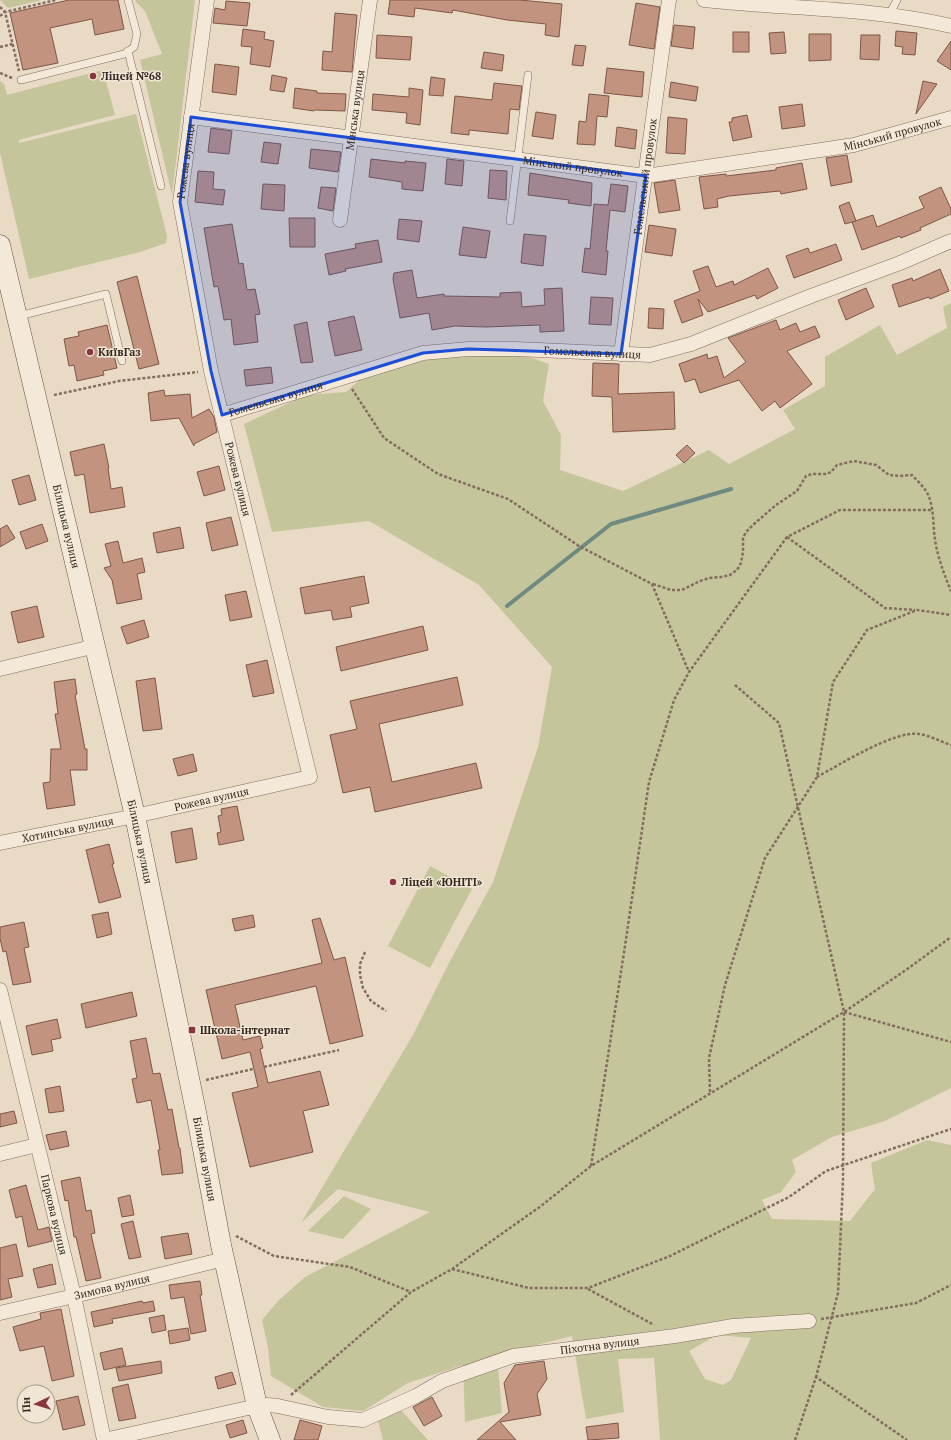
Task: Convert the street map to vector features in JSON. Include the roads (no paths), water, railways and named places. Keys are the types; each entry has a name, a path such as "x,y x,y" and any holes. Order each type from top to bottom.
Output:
{"main road":[{"name":"Білицька вулиця","path":"0,245 6,296 17,317 135,816 196,1112 224,1258 257,1406 270,1440"}],"street":[{"name":"Рожева вулиця","path":"135,816 310,777 211,371 180,202 207,0"},
{"name":"Мінська вулиця","path":"340,220 370,0"},
{"name":"Гомельський провулок","path":"621,354 646,176 668,0"},
{"path":"704,0 748,5 807,7 890,15 951,26"},
{"name":"Мінський провулок","path":"191,117 646,176 854,145 951,118"},
{"name":"Гомельська вулиця","path":"222,415 423,353 468,349 569,351 650,355 690,344 811,296 900,264 951,241"},
{"path":"0,669 96,646"},
{"name":"Хотинська вулиця","path":"0,843 135,816"},
{"name":"Паркова вулиця","path":"0,990 74,1296 104,1440"},
{"path":"0,1154 37,1145"},
{"name":"Зимова вулиця","path":"0,1313 224,1258"},
{"name":"Піхотна вулиця","path":"104,1440 257,1406 278,1406 328,1417 363,1420 416,1396 442,1381 513,1356 674,1336 733,1326 809,1321"}],"lane":[{"path":"21,80 124,54 134,47 137,34 128,0"},
{"path":"890,15 897,0"},
{"path":"128,51 161,186"},
{"path":"510,221 528,75"},
{"path":"17,317 106,294 122,361"}],"waterway":[{"path":"507,606 611,524 731,489"}],"place":[{"name":"Ліцей №68","path":"93,76"},
{"name":"КиївГаз","path":"90,352"},
{"name":"Ліцей «ЮНІТІ»","path":"393,882"},
{"name":"Школа-інтернат","path":"192,1030"}]}
